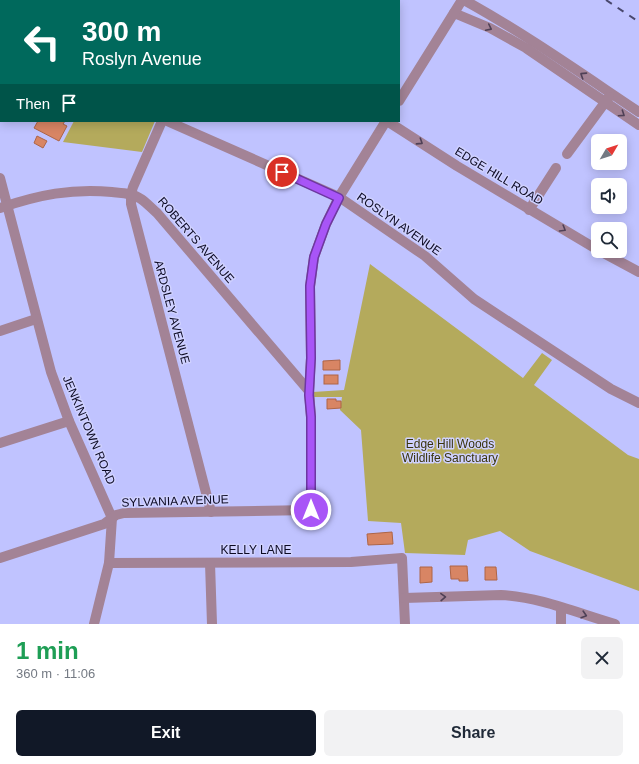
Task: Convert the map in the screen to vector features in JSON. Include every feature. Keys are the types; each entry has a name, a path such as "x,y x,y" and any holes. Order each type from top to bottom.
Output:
{"street":[{"path":"400,99 463,0 490,14 524,36 608,98 639,125"},
{"path":"454,13 490,28 608,98 639,112"},
{"path":"524,36 537,56"},
{"path":"568,154 608,98"},
{"name":"ARDSLEY AVENUE","path":"162,122 133,187 131,204 210,512"},
{"name":"ROSLYN AVENUE","path":"170,122 339,198 425,256 474,299 611,389 639,403"},
{"path":"309,391 311,358 310,286 314,257 326,224 339,198 386,122"},
{"name":"EDGE HILL ROAD","path":"389,122 529,210 591,245"},
{"path":"529,210 556,168"},
{"name":"JENKINTOWN ROAD","path":"0,178 4,206 51,372 68,421 112,518 109,563 94,624"},
{"name":"ROBERTS AVENUE","path":"4,206 38,196 81,190 131,194 141,199 157,214 309,391"},
{"name":"EDGE HILL ROAD","path":"614,258 639,272"},
{"path":"0,331 36,319"},
{"name":"SYLVANIA AVENUE","path":"0,558 104,524 116,515 124,513 311,510 311,417 309,391"},
{"path":"0,443 68,421"},
{"name":"KELLY LANE","path":"109,563 351,562 402,558 404,598"},
{"path":"210,563 212,624"},
{"path":"405,624 404,598 501,595 539,600 615,624"},
{"path":"561,608 562,624"}],"green space":[{"path":"73,122 155,122 142,152 63,142"},
{"name":"Edge Hill Woods Wildlife Sanctuary","path":"370,264 523,378 542,353 552,360 534,385 628,455 639,459 639,591 530,551 500,531 468,540 465,555 405,553 401,523 368,521 361,430 340,410 342,397 313,397 313,392 344,390"}],"building":[{"path":"37,122 64,122 63,124 67,126 59,141 34,128"},
{"path":"37,136 47,141 43,148 34,143"},
{"path":"340,360 340,370 323,370 323,361"},
{"path":"324,375 338,375 338,384 324,384"},
{"path":"327,399 336,399 336,401 341,401 341,408 327,409"},
{"path":"392,532 393,544 368,545 367,534"},
{"path":"450,566 467,566 468,581 451,579"},
{"path":"420,567 432,567 432,582 420,583"},
{"path":"485,567 496,567 497,580 485,580"}],"railway":[{"path":"606,0 639,22"}],"route":[{"path":"282,172 339,198 326,224 314,257 310,286 311,358 309,395 311,417 311,510"}]}
